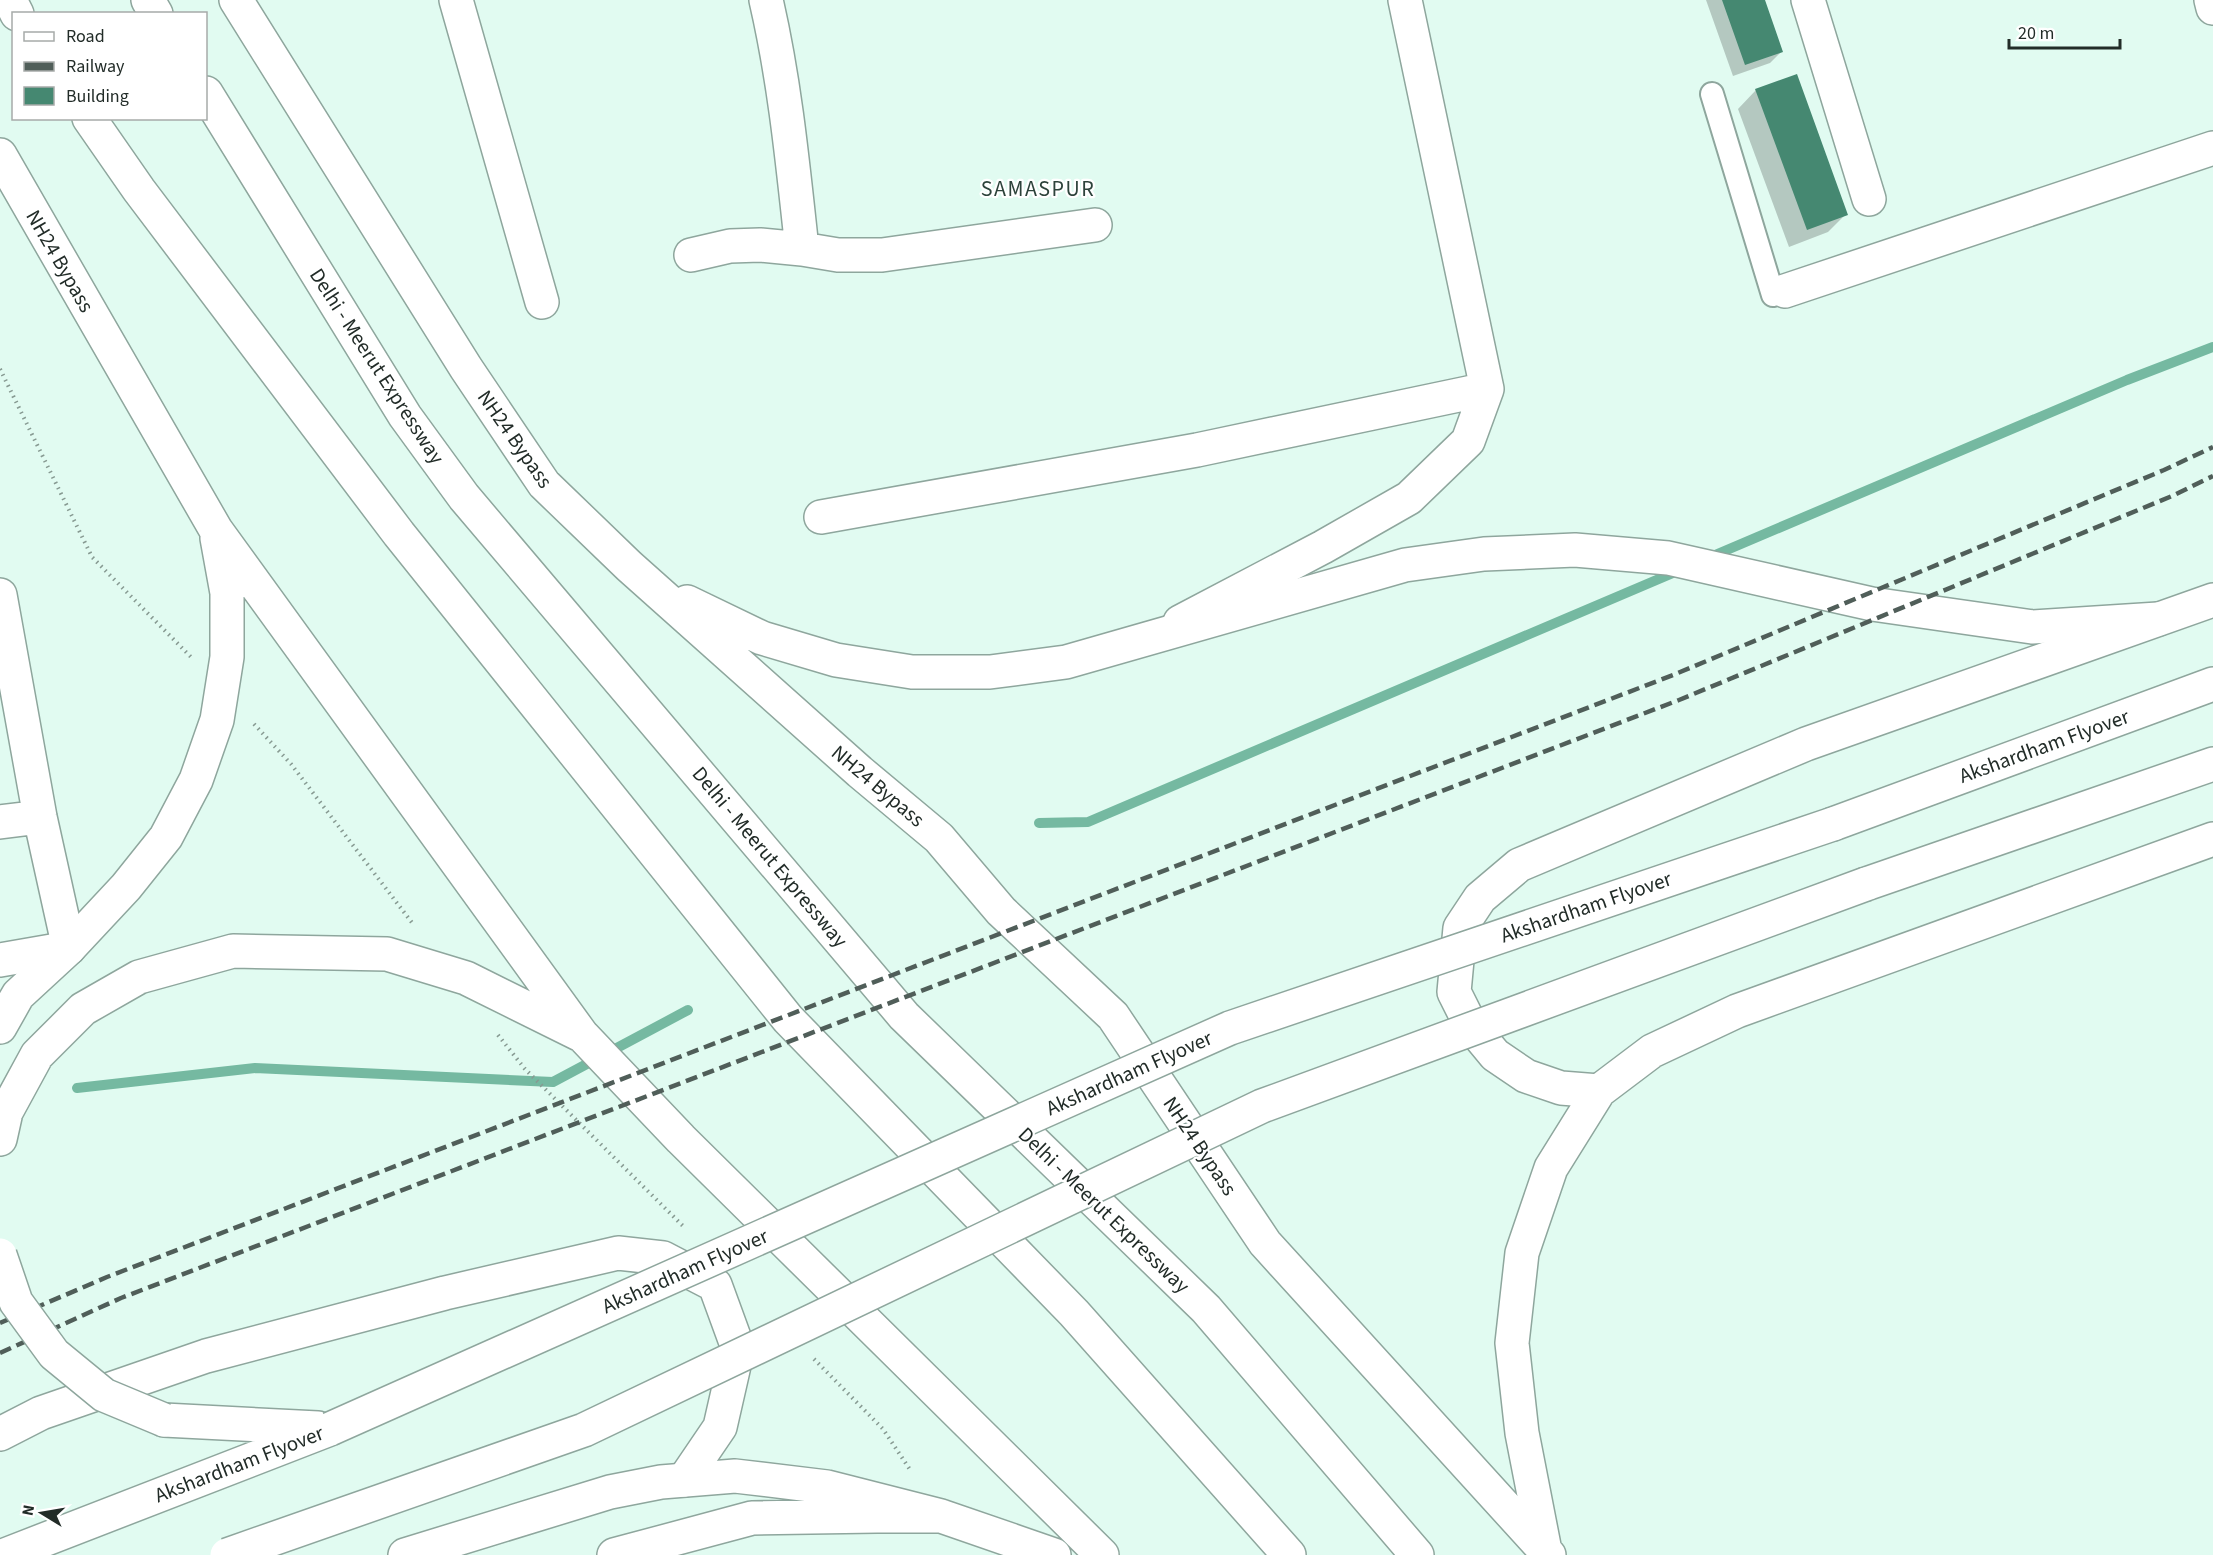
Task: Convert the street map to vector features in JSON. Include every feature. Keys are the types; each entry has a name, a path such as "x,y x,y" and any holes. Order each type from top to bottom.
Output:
{"main road":[{"name":"NH24 Bypass","path":"236,0 466,368 544,484 630,566 860,772 939,838 1001,911 1113,1016 1265,1243 1547,1553"},
{"path":"456,0 542,302"},
{"path":"766,0 773,28 789,133 802,249"},
{"path":"1141,642 1323,547 1409,498 1468,441 1487,389 1405,0"},
{"path":"1808,0 1869,199"},
{"path":"2211,0 2213,8"},
{"name":"Delhi - Meerut Expressway","path":"207,95 405,416 464,497 904,1016 1206,1309 1417,1555"},
{"path":"90,120 140,190 399,534 788,1019 1074,1313 1289,1555"},
{"path":"1785,291 2213,148"},
{"name":"NH24 Bypass","path":"0,155 216,530 582,1035 681,1139 1102,1555"},
{"path":"691,255 730,246 802,249 838,255 882,255 1095,225"},
{"path":"821,517 1197,450 1487,389"},
{"path":"0,1027 18,995 69,948 126,887 166,837 196,780 217,720 227,657 227,593 216,530"},
{"path":"630,566 693,606 762,638 836,660 912,672 990,672 1066,662 1405,565 1484,554 1575,550 1668,558 1872,604 2032,627 2158,619"},
{"path":"0,595 40,817 69,948"},
{"path":"1599,1091 1561,1088 1526,1076 1495,1055 1471,1026 1454,992 1460,928 1480,898 1519,864 1806,744 2213,600"},
{"name":"Akshardham Flyover","path":"4,1555 330,1429 1230,1028 1833,824 2213,684"},
{"path":"227,1555 584,1430 1262,1106 1866,884 2213,764"},
{"path":"0,822 40,817"},
{"path":"1547,1553 1522,1433 1512,1343 1513,1332 1522,1253 1551,1168 1599,1091 1652,1051 1737,1011 2213,839"},
{"path":"0,960 69,948"},
{"path":"0,1139 6,1112 37,1055 83,1009 139,977 234,951 387,954 466,978 582,1035"},
{"path":"0,1434 41,1413 206,1356 445,1293 618,1253 663,1258 715,1285 738,1348 720,1427 684,1480"},
{"path":"0,1255 16,1302 54,1354 104,1395 164,1420 330,1429"},
{"path":"405,1555 610,1492 661,1482 735,1476 827,1487 941,1516 1054,1555"},
{"path":"614,1555 752,1518 941,1516"}],"lane":[{"path":"1712,94 1773,295 1785,291"}],"path":[{"path":"525,1069 550,1093"}],"building":[{"path":"1722,0 1765,0 1783,52 1745,65"},
{"path":"1797,74 1848,215 1807,230 1755,89"}],"waterway":[{"path":"1708,558 2127,380 2213,347"},
{"path":"1039,823 1088,822 1680,570"},
{"path":"77,1088 255,1068 553,1082 688,1010"}],"railway":[{"path":"0,1323 107,1277 1673,675 2164,470 2213,447"},
{"path":"0,1353 121,1298 1679,700 2172,496 2213,476"}],"district":[{"name":"SAMASPUR","path":"1038,189"}]}
